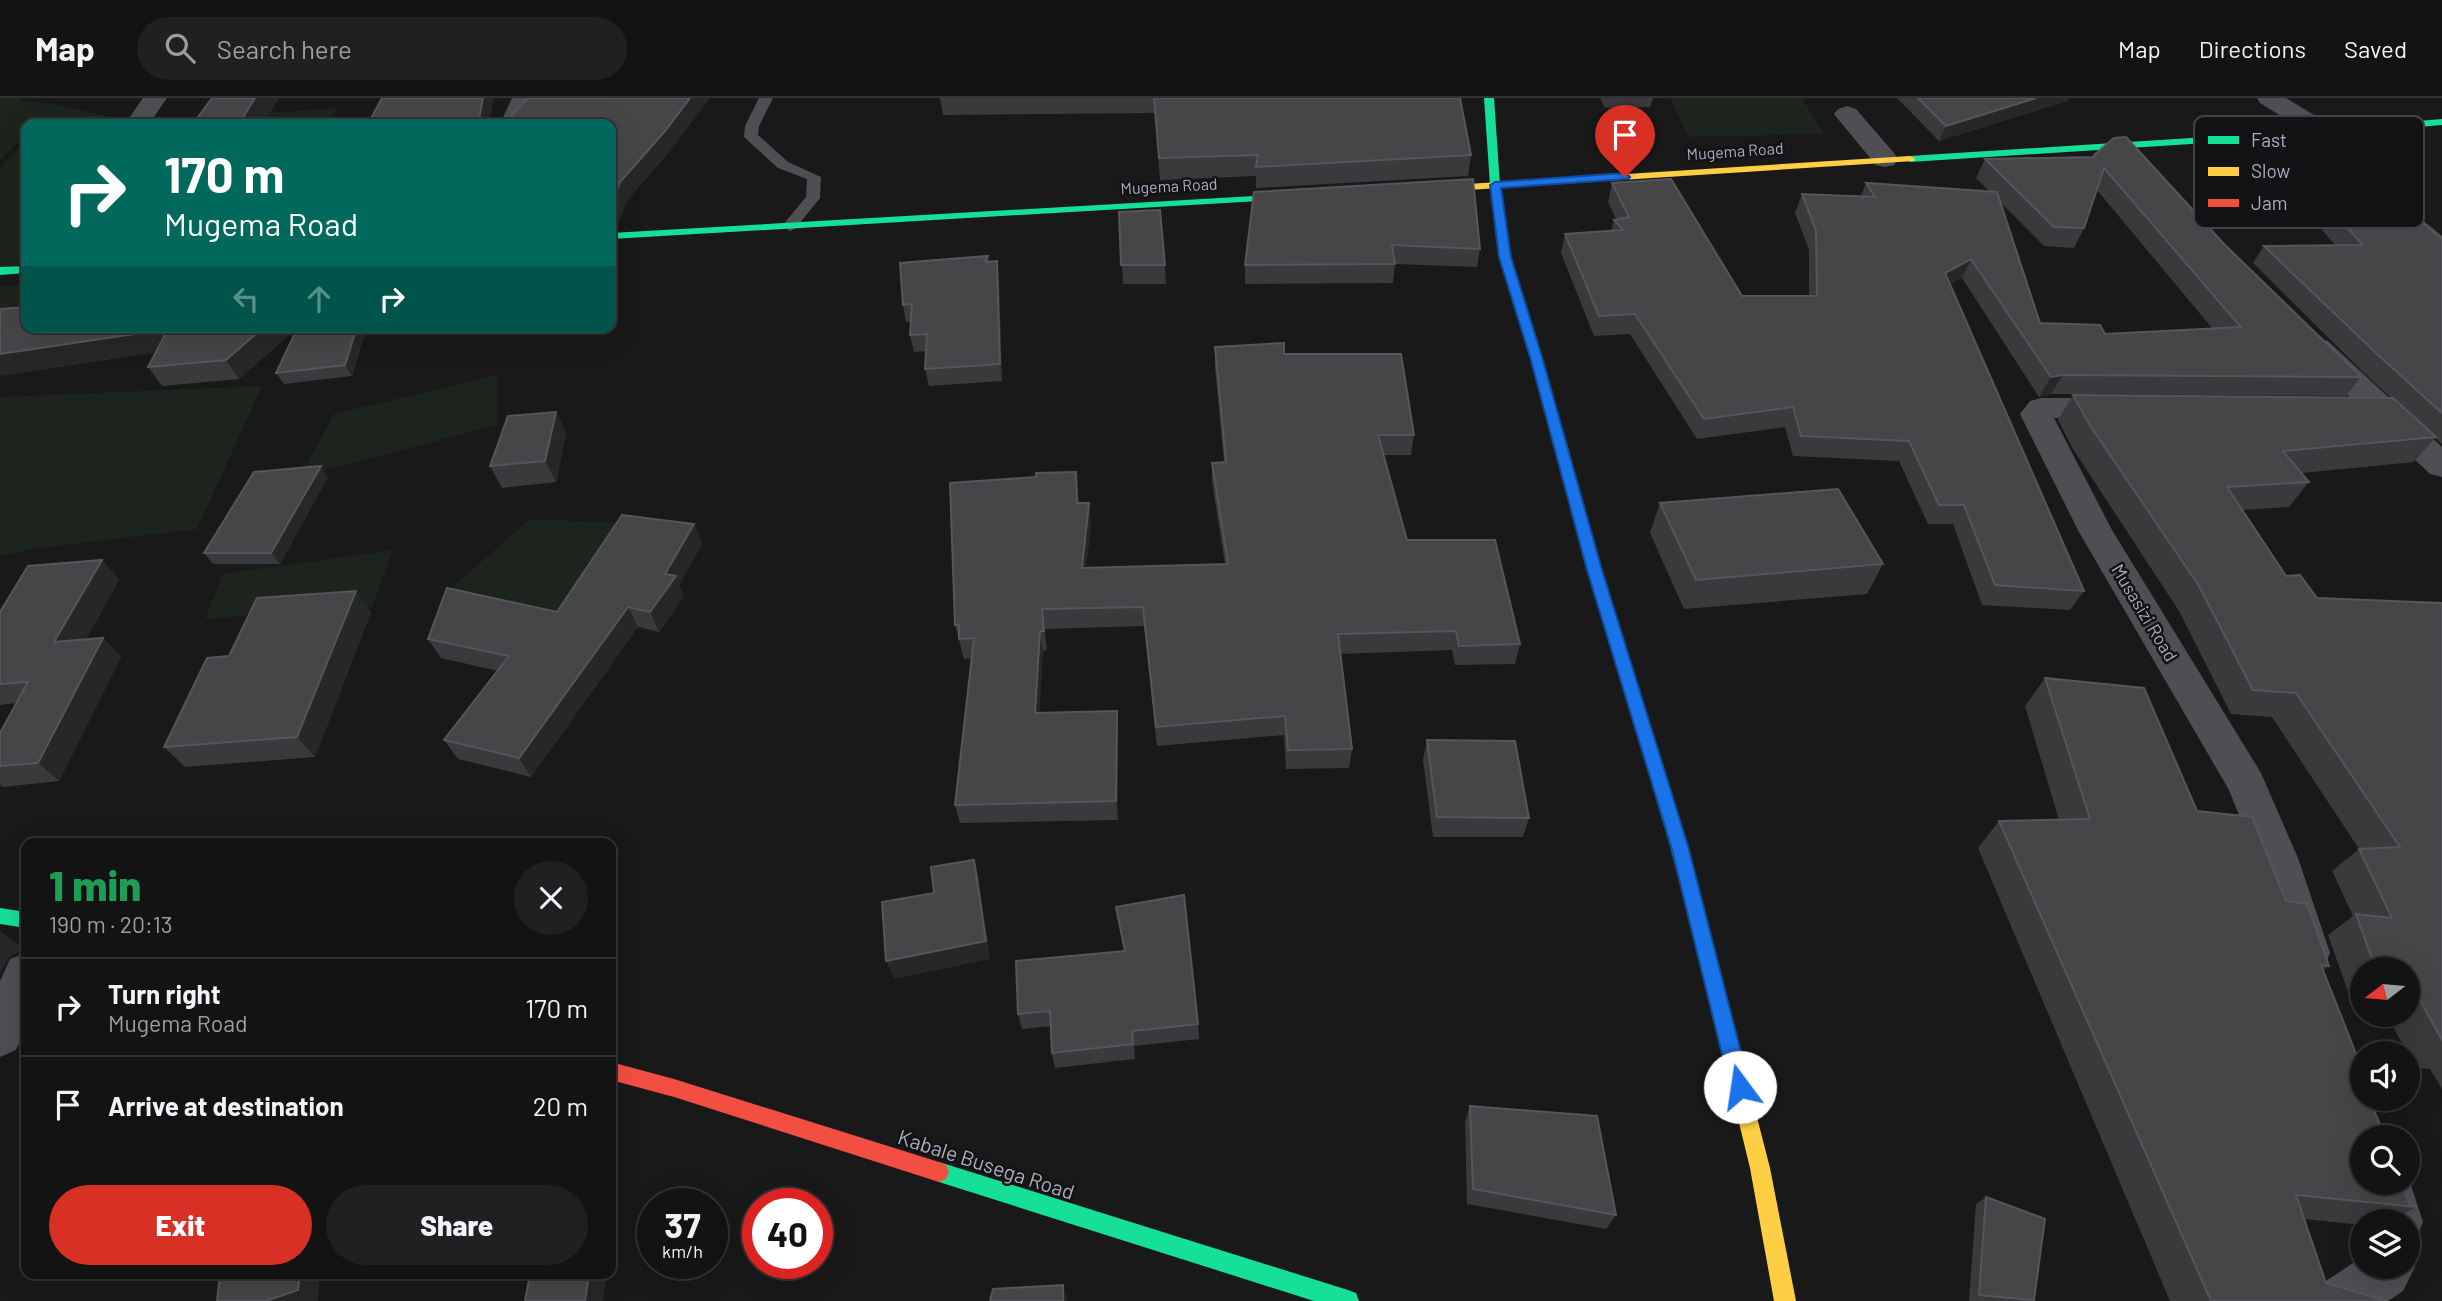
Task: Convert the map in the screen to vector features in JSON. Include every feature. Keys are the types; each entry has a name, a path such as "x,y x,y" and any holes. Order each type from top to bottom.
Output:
{"street":[{"path":"140,119 155,98"},
{"path":"515,119 524,98"},
{"path":"1489,98 1495,185 1505,257 1536,357 1595,570 1679,846 1760,1167 1785,1301"},
{"path":"2269,98 2292,116"},
{"path":"1847,114 1885,159"},
{"name":"Mugema Road","path":"2424,123 2442,121"},
{"name":"Mugema Road","path":"1398,191 2194,140"},
{"path":"2124,144 2147,171"},
{"name":"Mugema Road","path":"616,236 1315,196"},
{"path":"2418,228 2442,250"},
{"path":"0,271 21,270"},
{"path":"2298,330 2442,466"},
{"name":"Musasizi Road","path":"2147,408 2041,408 2036,414 2096,532 2247,785 2277,858 2320,988"},
{"path":"2339,410 2380,410"},
{"path":"0,916 21,919"},
{"path":"0,1035 21,985"},
{"name":"Kabale Busega Road","path":"616,1072 1348,1301"},
{"path":"2341,1301 2376,1279"}],"lane":[{"path":"766,98 755,118 751,137 783,165 814,177 813,198 790,226"}],"shaded area":[{"path":"0,98 22,98 20,100 59,105 119,119 45,119 49,114 44,119 21,119 21,140 0,160"},
{"path":"1670,98 1802,98 1824,134 1688,137"},
{"path":"338,108 330,119 184,119"},
{"path":"21,146 21,259 13,270 0,269 0,169"},
{"path":"21,285 21,328 0,330 0,287"},
{"path":"497,375 497,425 300,477 334,414"},
{"path":"262,386 197,529 31,549 0,556 0,397"},
{"path":"530,519 625,523 548,623 439,599"},
{"path":"393,550 372,606 205,619 223,574"}],"building":[{"path":"212,98 255,98 242,119 197,119"},
{"path":"382,98 483,98 479,119 371,119"},
{"path":"528,98 690,98 620,182 616,193 616,119 509,119"},
{"path":"1154,98 1460,98 1471,155 1256,167 1258,155 1159,158"},
{"path":"1918,98 2036,98 1946,126"},
{"path":"2126,137 2194,211 2194,228 2209,228 2361,377 2051,377 1971,259 1945,273 2084,591 1995,585 1964,505 1939,505 1909,441 1801,436 1793,407 1704,419 1635,314 1599,316 1565,234 1623,230 1614,220 1629,217 1612,183 1671,179 1742,296 1817,296 1816,231 1802,194 1875,197 1866,183 1997,192 2040,323 2100,325 2105,334 2241,327 2104,168 2084,228 2054,227 1985,159 2095,157 2094,155 2114,138"},
{"path":"1473,179 1480,249 1392,245 1395,264 1245,265 1254,192"},
{"path":"1160,210 1165,265 1121,265 1119,212"},
{"path":"2424,224 2442,239 2442,413 2264,246 2363,245 2348,228 2424,228"},
{"path":"988,256 985,262 997,261 1000,364 925,369 927,334 910,335 912,304 903,305 900,263"},
{"path":"21,307 21,333 141,333 0,354 0,309"},
{"path":"166,333 257,333 226,360 148,367"},
{"path":"295,333 355,333 345,365 276,373"},
{"path":"1284,343 1284,354 1401,354 1414,435 1378,435 1407,540 1495,540 1520,644 1459,646 1456,631 1338,634 1352,749 1288,750 1285,716 1156,727 1143,607 1042,609 1044,631 1040,631 1035,713 1117,711 1116,801 955,805 974,638 959,639 959,625 955,625 950,483 1036,477 1036,473 1076,472 1077,503 1089,503 1082,568 1228,564 1212,463 1226,462 1215,347"},
{"path":"2073,395 2393,398 2436,437 2283,451 2309,482 2227,487 2286,576 2300,575 2317,598 2442,603 2442,1040 2420,1000 2420,957 2371,957 2356,914 2392,918 2359,849 2400,847 2296,693 2253,690 2199,586 2089,424"},
{"path":"556,412 545,461 490,466 508,416"},
{"path":"321,466 271,553 204,553 254,472"},
{"path":"1838,489 1883,564 1696,580 1660,503"},
{"path":"622,515 694,524 665,574 676,576 650,612 628,607 519,758 444,740 509,656 428,639 447,588 557,612"},
{"path":"102,560 54,642 103,638 38,763 0,766 0,733 28,682 0,684 0,612 28,566"},
{"path":"356,591 297,737 164,747 207,658 229,656 257,598"},
{"path":"2045,678 2144,688 2197,811 2252,817 2286,901 2307,904 2329,966 2321,965 2351,1041 2350,1111 2374,1111 2380,1125 2350,1125 2350,1195 2407,1195 2409,1203 2417,1207 2296,1195 2326,1283 2387,1301 2211,1301 1999,821 2090,819"},
{"path":"1427,740 1515,741 1529,818 1437,817"},
{"path":"974,860 986,941 886,961 882,902 934,893 931,867"},
{"path":"1184,895 1198,1024 1132,1031 1133,1044 1052,1053 1050,1011 1018,1014 1016,961 1125,951 1116,907"},
{"path":"1470,1106 1597,1116 1616,1215 1473,1189"},
{"path":"1986,1197 2045,1219 2034,1300 1979,1295"},
{"path":"219,1279 299,1279 298,1290 266,1301 217,1301"},
{"path":"529,1279 588,1279 585,1301 525,1301"},
{"path":"1063,1285 1063,1301 990,1301 993,1289"}],"traffic: fast":[{"path":"1489,98 1495,185 1505,257 1536,357 1595,570 1679,846 1725,1028"},
{"path":"2424,124 2442,122"},
{"path":"1910,159 2194,141"},
{"path":"616,236 1305,196"},
{"path":"0,271 21,270"},
{"path":"0,916 21,919"},
{"path":"939,1172 1348,1301"}],"traffic: slow":[{"path":"1421,190 1910,159"},
{"path":"1725,1028 1760,1168 1785,1301"}],"traffic: jam":[{"path":"616,1072 674,1088 939,1172"}],"route":[{"path":"1625,177 1495,185 1505,257 1536,357 1595,570 1679,846 1740,1087"}]}
